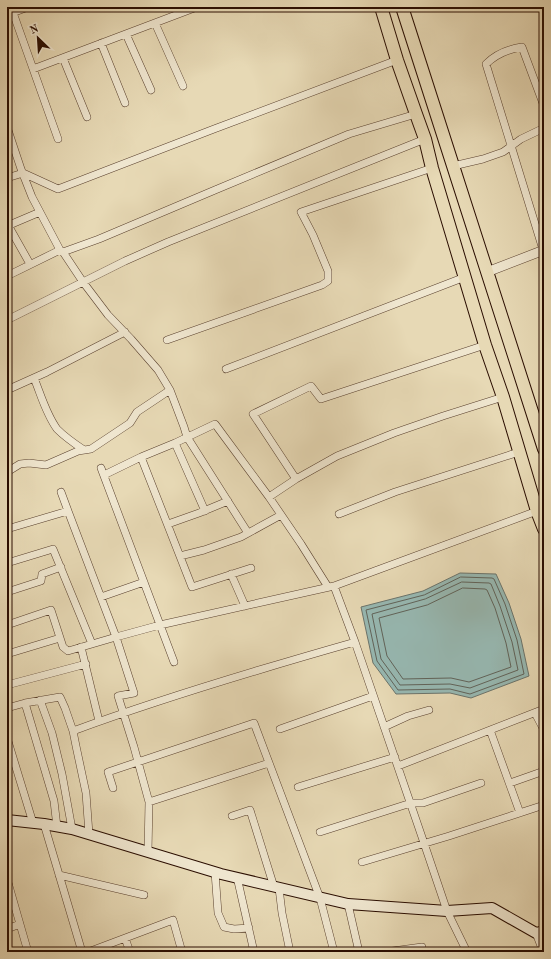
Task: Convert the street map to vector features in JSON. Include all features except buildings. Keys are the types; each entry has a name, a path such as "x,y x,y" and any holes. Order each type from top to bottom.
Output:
{"main road":[{"path":"381,7 397,60 424,139 485,345 503,397 537,511 544,528"},
{"path":"402,7 544,450"},
{"path":"8,818 72,829 215,872 348,904 447,911 492,908 540,932"}],"street":[{"path":"28,7 10,12 33,69 58,139"},
{"path":"33,69 197,7"},
{"path":"155,23 183,86"},
{"path":"126,34 151,90"},
{"path":"101,43 125,103"},
{"path":"487,272 544,251 486,64 492,58 522,46 544,106"},
{"path":"62,58 87,117"},
{"path":"7,178 23,172 58,189 397,60"},
{"path":"7,276 30,264 61,251 99,239 349,134 416,114"},
{"path":"7,127 32,197 61,251 108,315 158,370 170,390 187,437 248,532"},
{"path":"453,166 483,159 503,152 521,139 544,128"},
{"path":"7,320 125,261 168,242 424,139"},
{"path":"167,340 322,285 328,281 328,271 313,235 301,212 432,168"},
{"path":"30,264 8,226 40,212"},
{"path":"226,369 464,277"},
{"path":"7,390 125,332"},
{"path":"296,479 253,414 311,386 321,399 485,345"},
{"path":"34,378 46,409 54,424 66,437 84,450"},
{"path":"7,472 20,464 29,463 46,465 78,451 92,449 130,423 137,412 170,390"},
{"path":"269,497 296,479 337,456 394,433 503,397"},
{"path":"174,662 102,472 175,444 215,424 269,497 331,586 355,642 447,911 467,952"},
{"path":"175,444 205,511"},
{"path":"339,514 395,492 519,452"},
{"path":"141,457 192,587 251,568"},
{"path":"61,492 116,637 134,693 118,696 149,802 148,852"},
{"path":"168,524 228,501"},
{"path":"7,529 68,511"},
{"path":"7,625 51,610 63,647 68,651 160,625 331,586 537,511"},
{"path":"180,556 204,550 241,537 281,515"},
{"path":"7,563 53,549 92,644"},
{"path":"7,592 41,581 42,574 61,567"},
{"path":"231,574 245,606"},
{"path":"101,598 144,582"},
{"path":"7,654 60,638"},
{"path":"73,731 154,702 259,669 355,642"},
{"path":"81,647 99,721"},
{"path":"7,685 86,664"},
{"path":"280,729 374,696"},
{"path":"7,708 25,703 60,697 73,731 86,793 89,834"},
{"path":"40,700 52,733 62,774 72,829"},
{"path":"25,703 54,801 57,827"},
{"path":"398,766 544,709"},
{"path":"384,726 408,716 429,710"},
{"path":"535,713 544,730"},
{"path":"113,788 108,772 254,723 320,898 334,952"},
{"path":"490,730 520,812"},
{"path":"7,738 33,823"},
{"path":"298,786 394,757"},
{"path":"149,802 269,763"},
{"path":"510,784 544,772"},
{"path":"320,832 410,803 423,803 480,783"},
{"path":"362,862 544,805"},
{"path":"232,816 250,810 277,887 290,952"},
{"path":"44,824 82,952"},
{"path":"215,872 218,913 224,927 234,929 249,928"},
{"path":"59,875 144,895"},
{"path":"237,877 249,928 252,951"},
{"path":"7,879 28,952"},
{"path":"348,904 359,952"},
{"path":"88,952 173,920 182,952"},
{"path":"7,929 20,924"},
{"path":"540,932 541,946 544,952"},
{"path":"125,938 130,952"},
{"path":"385,952 422,947"}],"water":[{"path":"460,573 496,574 509,603 521,639 529,676 471,698 450,693 396,694 373,663 361,607 423,591"}]}
